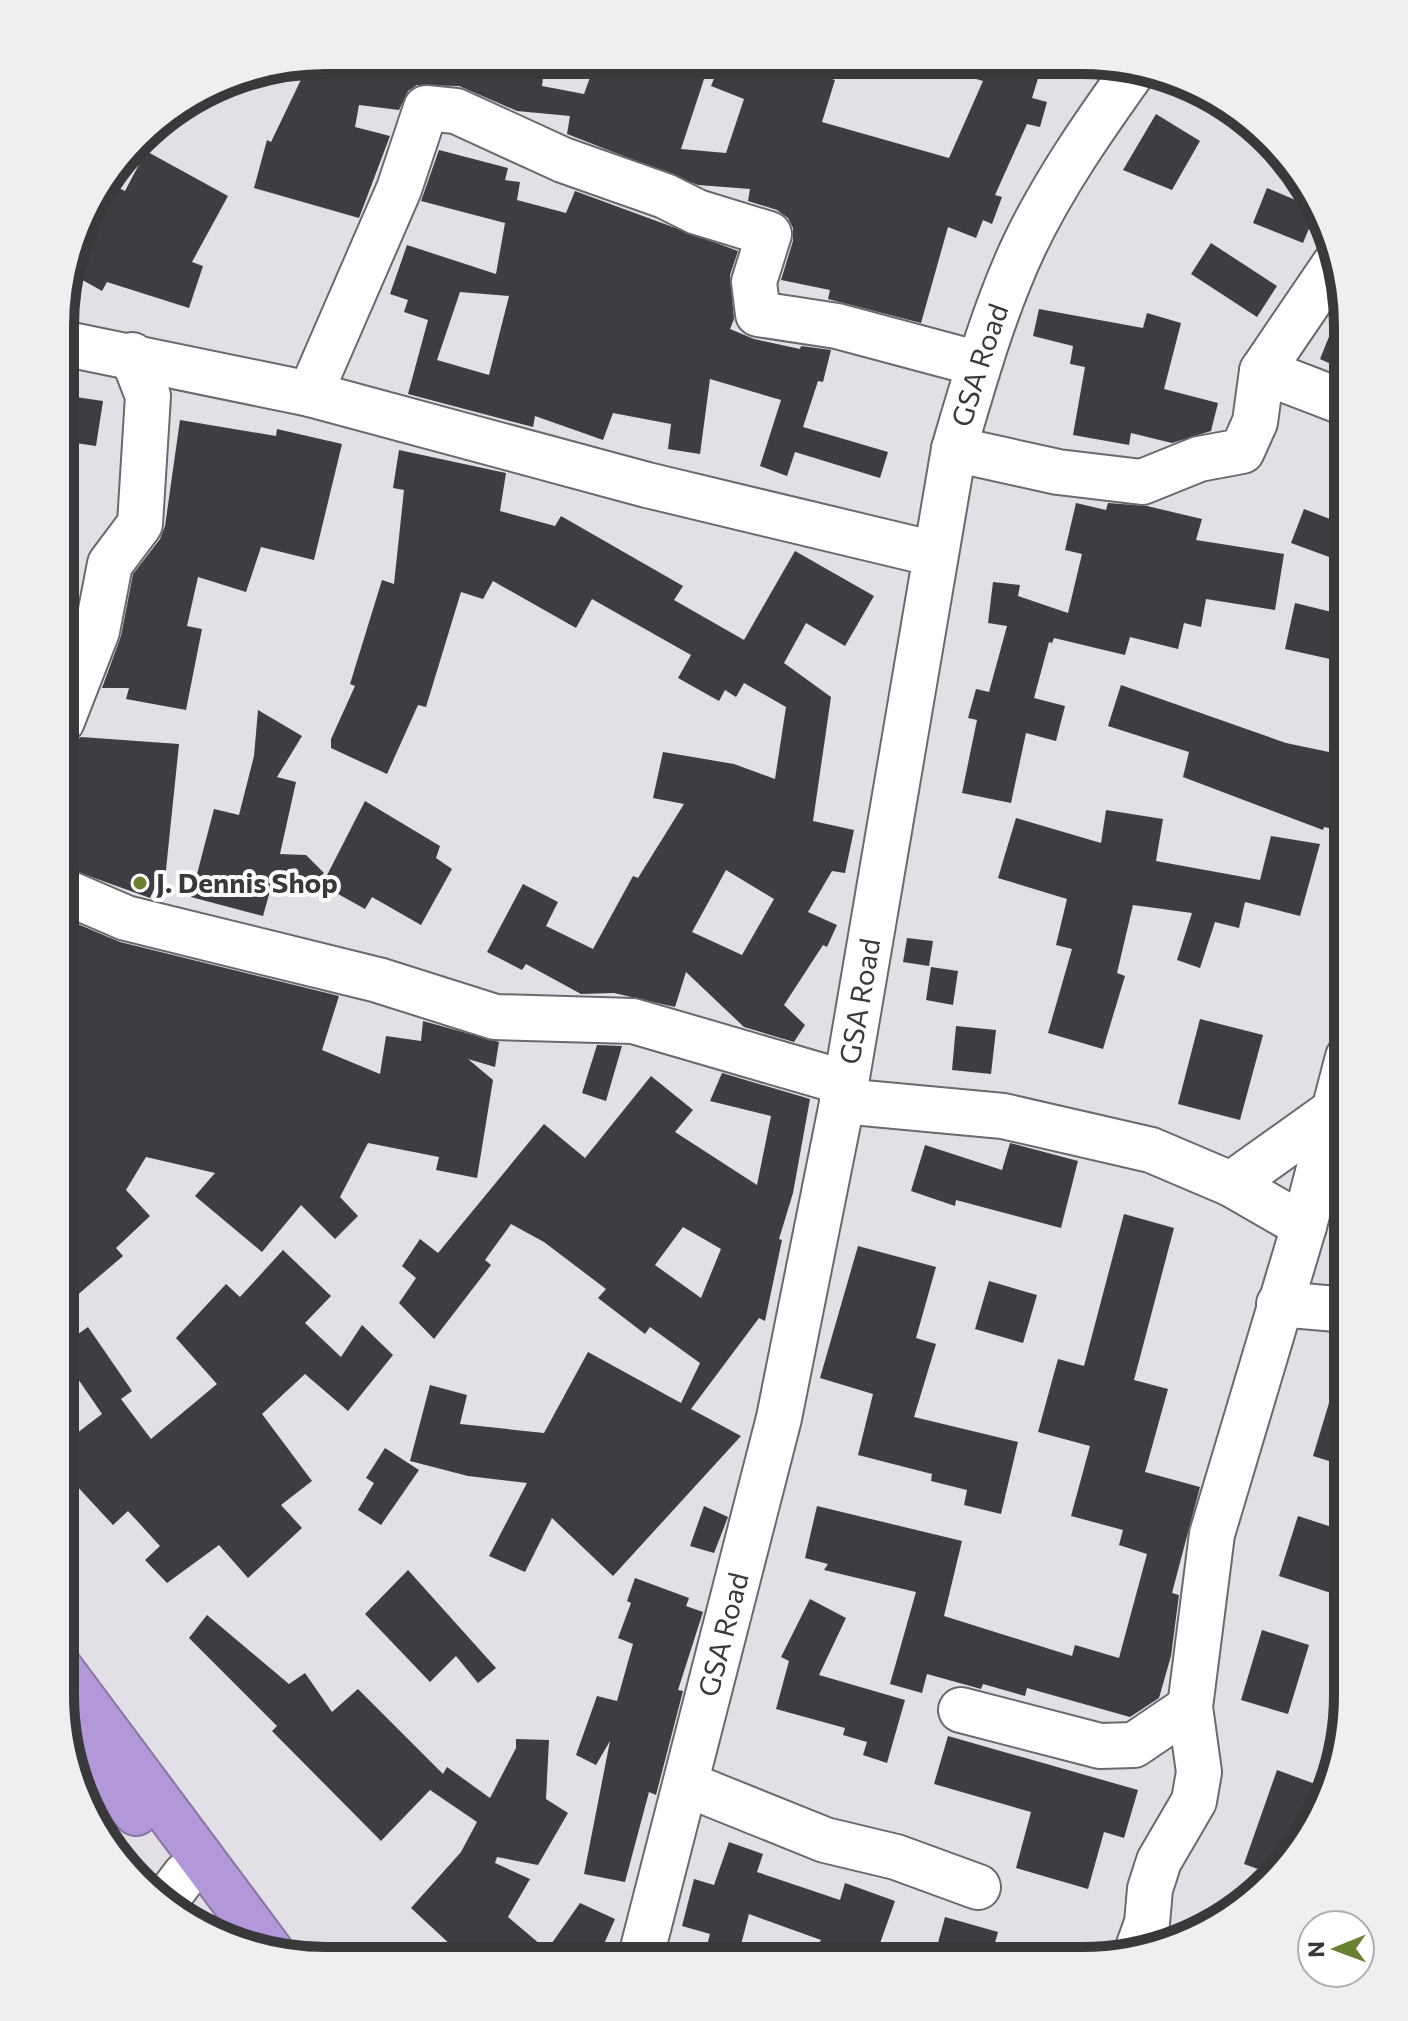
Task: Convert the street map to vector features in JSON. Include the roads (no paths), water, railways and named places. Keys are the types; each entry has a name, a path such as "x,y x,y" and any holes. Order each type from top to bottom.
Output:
{"highway":[{"path":"74,1687 261,1938"},
{"path":"81,1750 174,1890 204,1915"}],"street":[{"name":"GSA Road","path":"643,1947 779,1418 844,1092 954,449 979,364 1024,246 1076,152 1128,79"},
{"path":"310,394 399,189 426,108 456,111 563,160 665,196 697,212 769,234 754,282 758,314 837,326 979,364"},
{"path":"954,449 1058,472 1142,482 1199,459 1242,451 1255,422 1262,371 1328,274"},
{"path":"74,345 310,394 647,485 935,554"},
{"path":"74,690 97,631 110,564 140,524 148,396 132,355"},
{"path":"1262,371 1334,399"},
{"path":"74,896 126,918 378,980 495,1017 633,1021 844,1092 1003,1116 1151,1150 1231,1184 1304,1226"},
{"path":"1141,1939 1147,1923 1150,1889 1159,1861 1194,1801 1198,1749 1190,1707 1212,1534 1304,1226 1333,1107"},
{"path":"1231,1184 1332,1112"},
{"path":"1279,1304 1333,1309"},
{"path":"961,1710 1100,1746 1134,1745 1190,1707"},
{"path":"686,1784 825,1840 896,1857 978,1887"}],"place":[{"name":"J. Dennis Shop","path":"140,883"}]}
